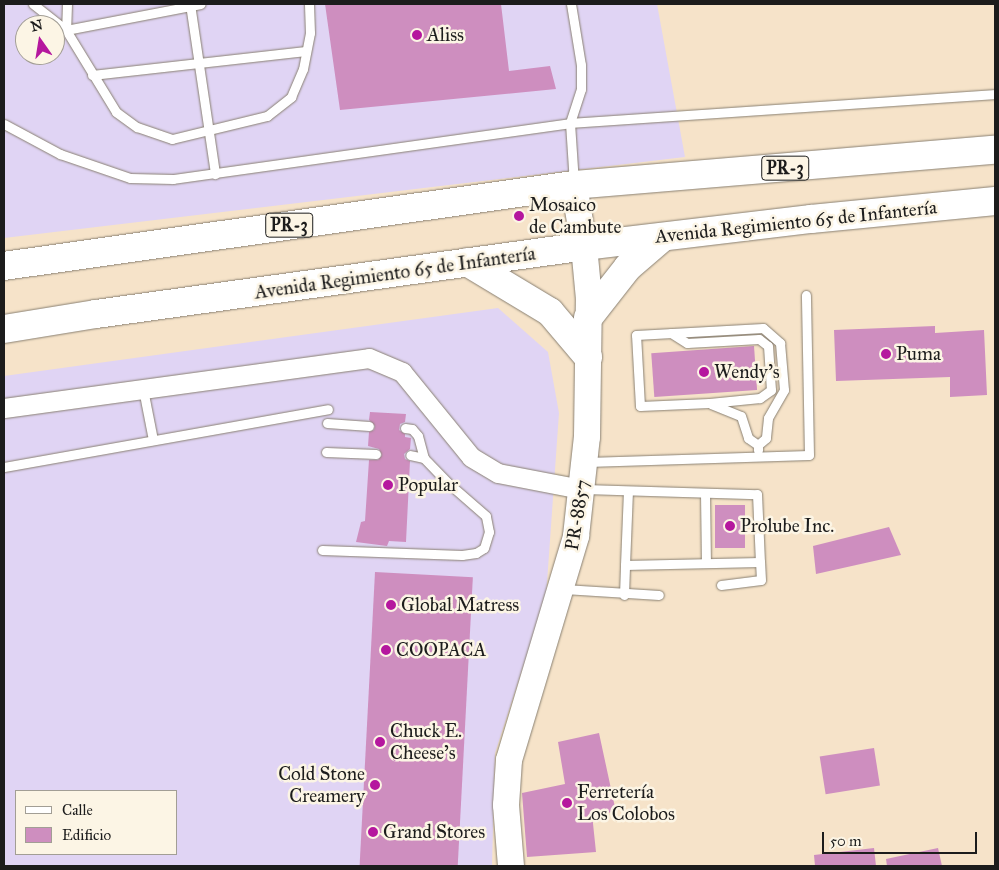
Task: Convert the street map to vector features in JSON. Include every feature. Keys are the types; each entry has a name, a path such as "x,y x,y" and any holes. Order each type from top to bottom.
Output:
{"main road":[{"name":"PR-3","path":"4,266 574,185 995,150"},
{"name":"Avenida Regimiento 65 de Infantería","path":"4,329 96,314 584,246 811,219 995,202"},
{"path":"588,318 628,267 663,237"},
{"path":"467,262 550,312 588,357"}],"street":[{"name":"PR-8857","path":"511,866 506,805 509,760 576,536 587,437 588,318 584,246 574,185"},
{"path":"4,408 370,358 402,372 471,457 498,473 581,489"}],"lane":[{"path":"34,4 66,30 116,112 137,127 172,139 208,132 267,116 291,97 303,69 310,33 309,4"},
{"path":"66,30 67,4"},
{"path":"66,30 201,4"},
{"path":"571,4 581,66 581,89 570,123 574,185"},
{"path":"190,5 215,174"},
{"path":"92,75 306,51"},
{"path":"4,124 60,154 130,178 173,179 570,123 995,94"},
{"path":"584,462 759,455 809,455 806,295"},
{"path":"671,333 687,344 759,339 768,346 771,390 760,398 709,404 640,406 636,334 763,328 780,343 784,390 768,418 766,438 758,446"},
{"path":"143,389 153,440"},
{"path":"709,404 741,416 748,438 758,446 759,455"},
{"path":"4,466 328,409"},
{"path":"327,424 369,426"},
{"path":"322,550 462,555 476,553 484,548 489,532 486,516 448,483 424,458 418,436 412,429 405,428"},
{"path":"326,452 376,454"},
{"path":"410,455 424,458"},
{"path":"581,489 757,494 761,580 721,584"},
{"path":"624,595 628,491"},
{"path":"705,493 706,563"},
{"path":"625,565 760,562"},
{"path":"561,589 624,595 659,595"}],"shaded area":[{"path":"4,4 657,4 685,157 4,238"},
{"path":"498,308 548,352 559,413 546,597 495,753 492,866 4,866 4,376"}],"building":[{"name":"Aliss","path":"325,4 501,4 509,71 550,66 556,89 340,110"},
{"path":"935,326 935,333 984,330 987,395 950,397 950,377 836,381 834,330"},
{"name":"Wendy's","path":"754,346 757,390 654,397 651,353"},
{"name":"Popular","path":"370,412 406,414 405,422 400,424 399,430 405,434 405,437 411,438 410,449 404,454 405,459 410,461 406,542 389,541 387,546 356,542 361,522 365,521 369,460 378,460 382,455 379,449 368,446 369,432 374,430 375,426 369,420"},
{"name":"Prolube Inc.","path":"715,505 745,505 745,548 715,548"},
{"path":"889,527 901,555 816,574 813,546"},
{"path":"375,572 473,577 458,866 360,866"},
{"name":"Ferretería Los Colobos","path":"599,733 616,812 592,814 596,852 527,857 522,793 565,784 558,742"},
{"path":"874,748 880,786 826,794 820,757"},
{"path":"874,848 876,866 815,866 814,855"},
{"path":"938,848 942,866 887,866 886,859"}],"place":[{"name":"Aliss","path":"417,35"},
{"name":"Mosaico de Cambute","path":"519,216"},
{"name":"Puma","path":"886,354"},
{"name":"Wendy's","path":"704,372"},
{"name":"Popular","path":"388,485"},
{"name":"Prolube Inc.","path":"730,526"},
{"name":"Global Matress","path":"391,605"},
{"name":"COOPACA","path":"386,650"},
{"name":"Chuck E. Cheese's","path":"380,742"},
{"name":"Cold Stone Creamery","path":"375,785"},
{"name":"Ferretería Los Colobos","path":"567,803"},
{"name":"Grand Stores","path":"373,832"}]}
